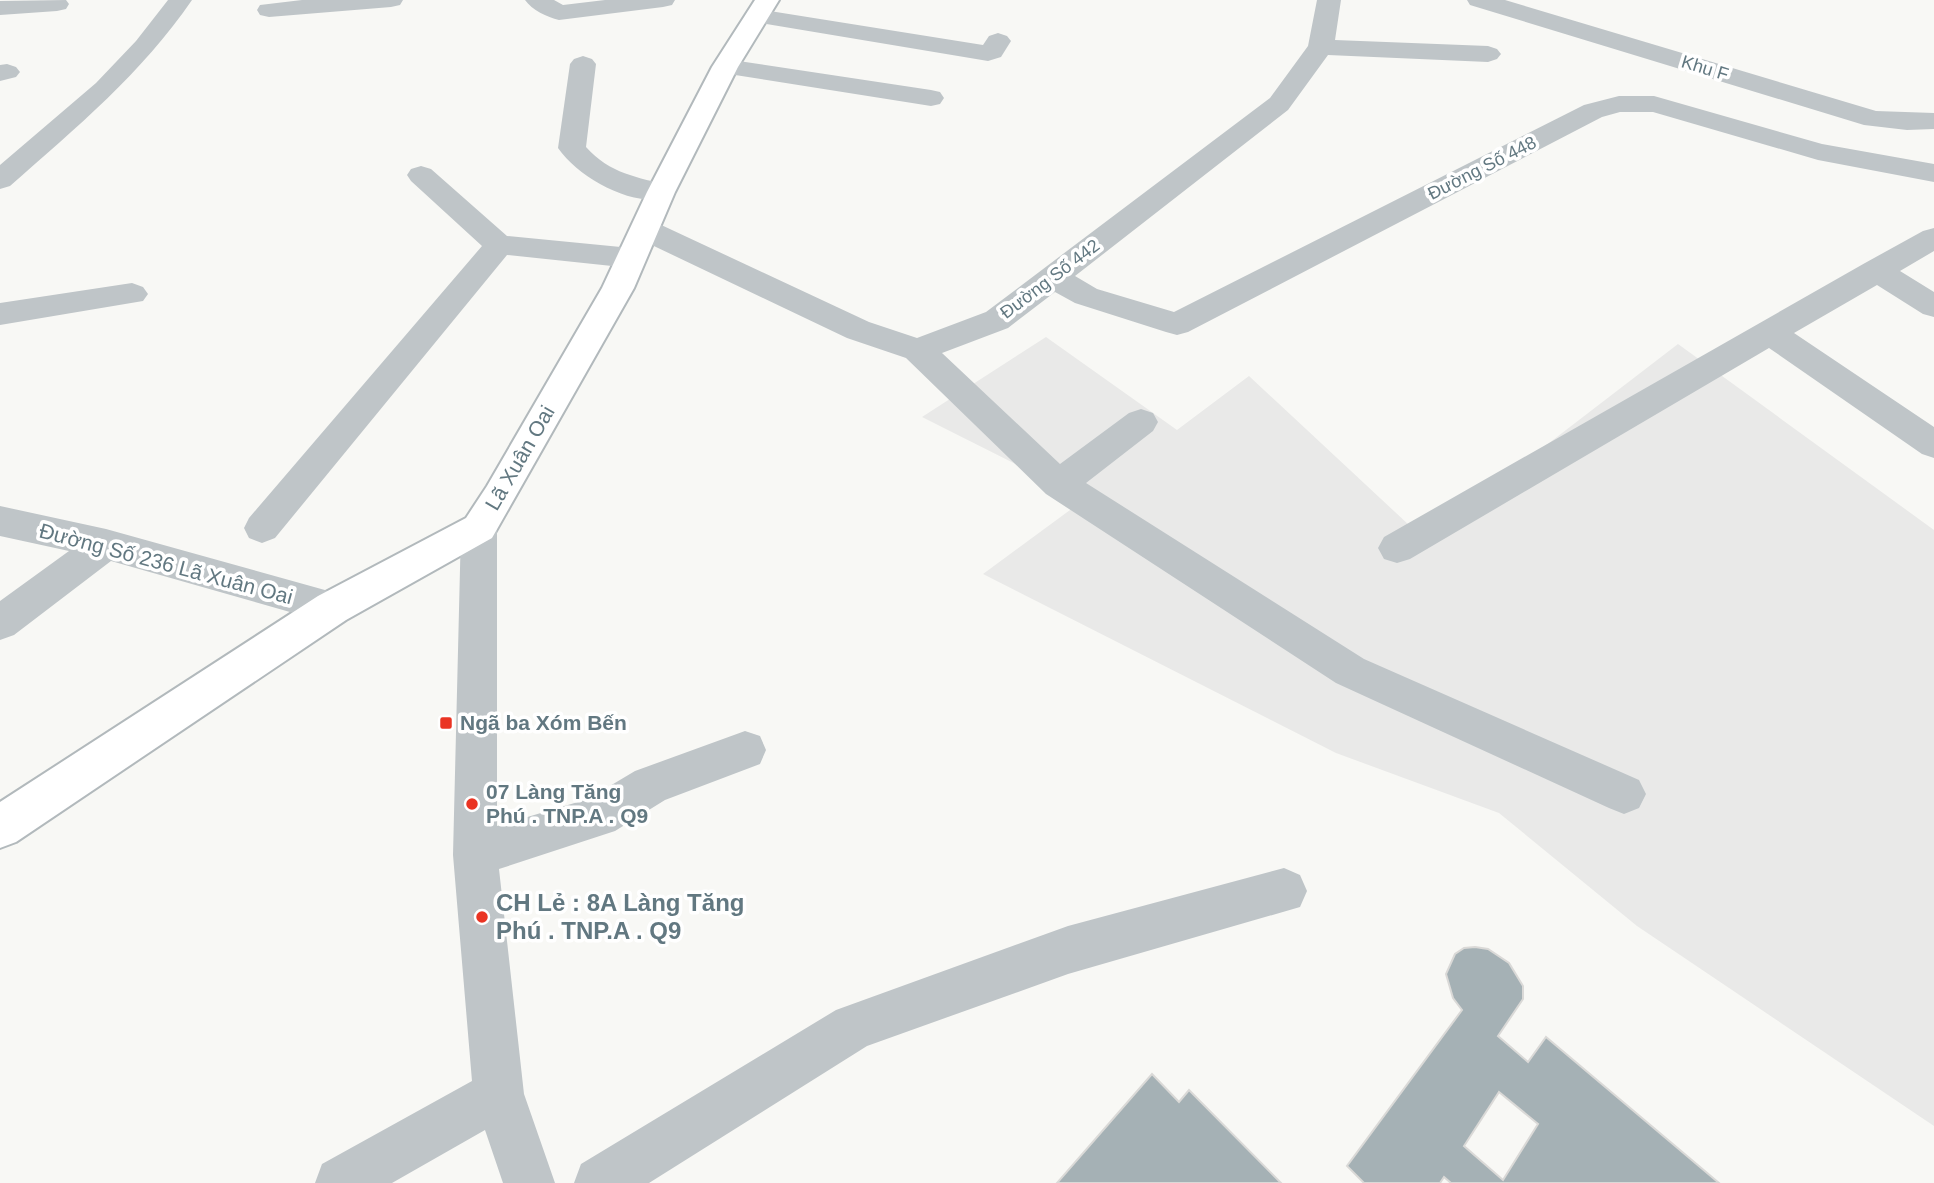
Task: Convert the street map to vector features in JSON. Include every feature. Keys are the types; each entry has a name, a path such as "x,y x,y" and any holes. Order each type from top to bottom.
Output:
{"main road":[{"name":"Lã Xuân Oai","path":"0,827 332,608 479,528 500,496 598,322 725,68 762,8"}],"street":[{"path":"0,180 105,89 145,46 180,0"},
{"path":"269,10 391,0"},
{"path":"537,0 559,13 663,0"},
{"name":"Đường Số 442","path":"918,350 997,320 1279,104 1321,47 1329,0"},
{"name":"Khu F","path":"1479,0 1874,119 1934,121"},
{"path":"0,8 60,1"},
{"path":"762,8 988,53 992,52 998,41"},
{"path":"1321,47 1488,54"},
{"path":"583,64 572,148 589,169 616,183 661,192"},
{"path":"725,68 931,98"},
{"name":"Đường Số 448","path":"1053,277 1086,296 1177,324 1593,111 1619,104 1654,104 1818,152 1934,173"},
{"path":"421,175 499,246 638,244 858,330 918,350 1059,484 1350,671 1624,794"},
{"path":"1396,548 1934,238"},
{"path":"262,528 499,246"},
{"path":"1876,270 1934,306"},
{"path":"0,314 132,294"},
{"path":"1769,332 1934,445"},
{"path":"1059,484 1141,422"},
{"name":"Đường Số 236 Lã Xuân Oai","path":"0,521 106,544 332,608"},
{"path":"479,528 475,855 499,1094 529,1183"},
{"path":"0,623 106,544"},
{"path":"475,855 599,816 650,785 745,750"},
{"path":"600,1183 853,1027 1068,950 1284,891"},
{"path":"341,1183 499,1094"}],"shaded area":[{"path":"1046,337 1177,430 1249,376 1424,539 1678,344 1934,530 1934,1126 1637,926 1499,813 1336,753 983,574 1085,499 922,417"}],"building":[{"path":"1464,948 1488,949 1509,963 1523,986 1523,999 1498,1036 1528,1062 1546,1037 1719,1183 1451,1183 1444,1177 1440,1183 1364,1183 1347,1166 1462,1010 1453,998 1446,974 1455,954","holes":["1499,1092 1538,1124 1503,1180 1464,1146"]},
{"path":"1152,1074 1179,1102 1189,1090 1281,1183 1057,1183"}],"place":[{"name":"Ngã ba Xóm Bến","path":"446,723"},
{"name":"07 Làng Tăng Phú . TNP.A . Q9","path":"472,804"},
{"name":"CH Lẻ : 8A Làng Tăng Phú . TNP.A . Q9","path":"482,917"}]}
